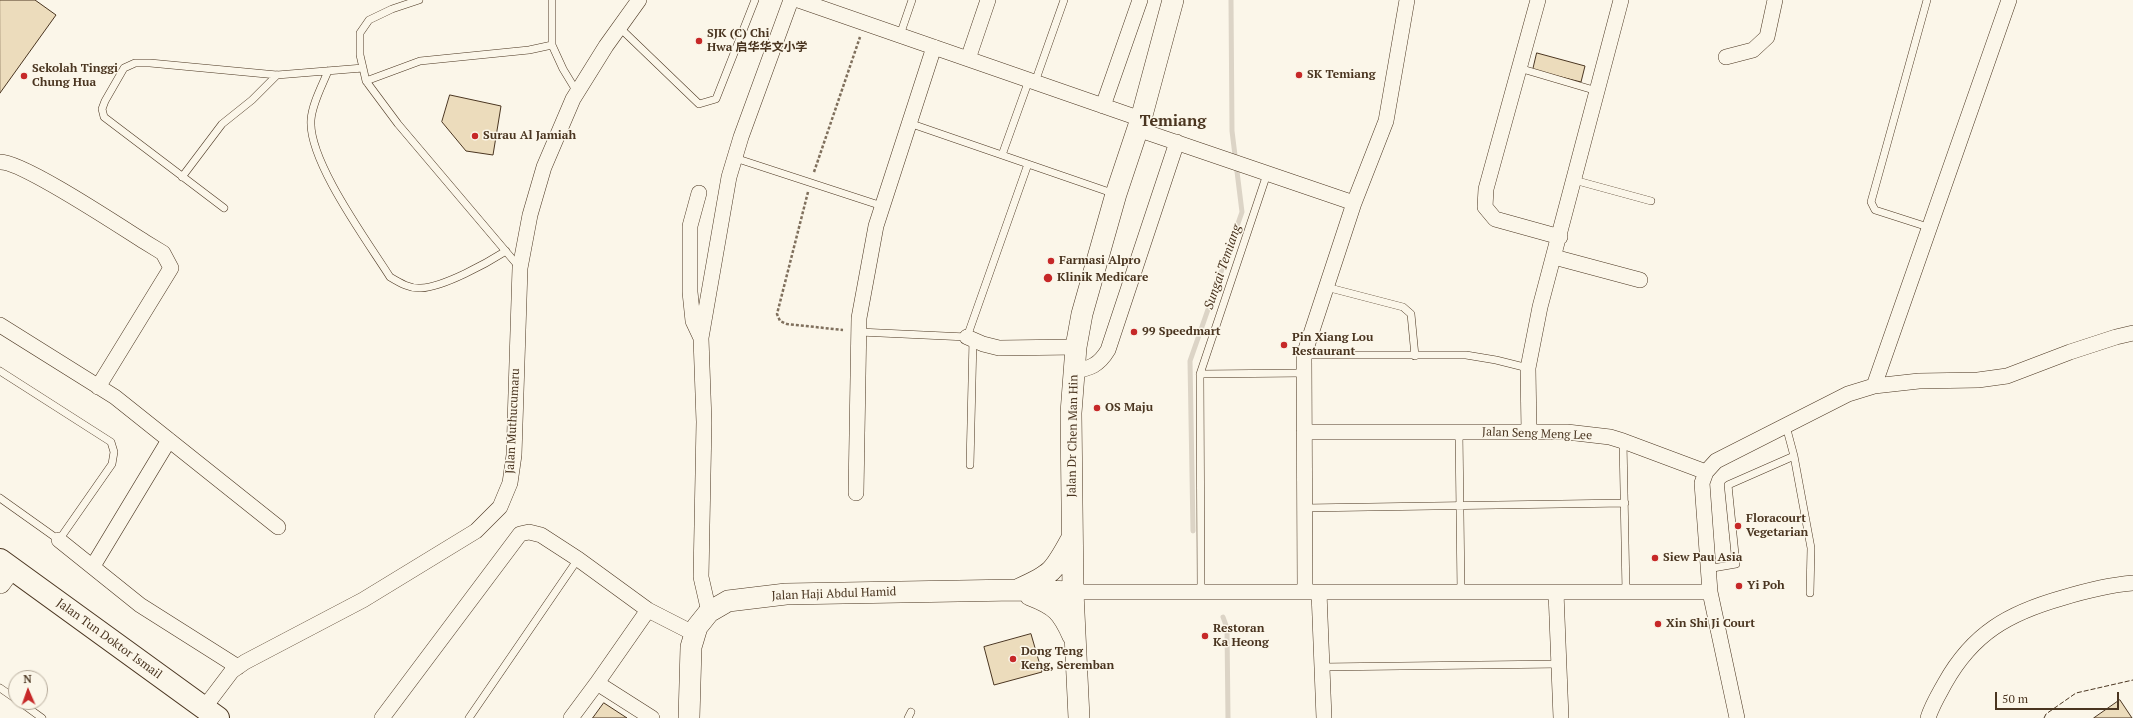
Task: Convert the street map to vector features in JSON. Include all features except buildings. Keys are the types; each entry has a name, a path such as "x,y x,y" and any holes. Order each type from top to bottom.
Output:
{"highway":[{"name":"Jalan Tun Doktor Ismail","path":"4,571 211,713"}],"street":[{"name":"Jalan Muthucumaru","path":"211,713 232,671 363,600 476,531 500,507 510,483 514,455 520,268 530,215 544,167 577,92 606,46 639,0"},
{"path":"709,612 701,577 704,422 701,338 729,177 740,137 791,0"},
{"path":"798,0 836,6 865,23 1103,106 1177,142 1354,203"},
{"path":"968,59 988,0"},
{"path":"1103,106 1140,0"},
{"name":"Jalan Dr Chen Man Hin","path":"1079,718 1072,538 1071,413 1076,347 1082,314 1116,194 1139,124 1173,0"},
{"path":"1324,718 1322,667 1312,592 1305,508 1304,355 1354,203 1386,121 1407,0"},
{"path":"1538,0 1486,189 1485,207 1495,219 1560,237"},
{"path":"1529,432 1528,368 1540,307 1560,237 1621,0"},
{"path":"1726,57 1753,50 1766,37 1775,0"},
{"path":"1874,386 1931,228 2009,0"},
{"path":"856,493 859,318 876,226 934,47"},
{"path":"1073,371 1094,366 1102,359 1108,350 1177,142"},
{"path":"0,162 5,162 30,172 163,253 171,268 98,387"},
{"path":"699,193 690,226 690,292 693,320 701,338"},
{"path":"1554,256 1640,280"},
{"path":"0,325 115,397 278,527"},
{"path":"1737,718 1710,592 1707,569 1702,483 1706,472 1716,461 1848,394 1874,386 1919,381 1978,380 2007,376 2116,336 2133,333"},
{"path":"970,338 999,348 1076,347"},
{"name":"Jalan Seng Meng Lee","path":"1304,432 1567,432 1610,437 1624,441 1706,472"},
{"path":"92,566 169,440"},
{"path":"382,718 520,534 529,532 541,536 578,559 648,610 695,634"},
{"path":"1016,590 1052,572 1072,538"},
{"path":"59,540 140,605 238,667"},
{"path":"1928,718 1932,707 1953,669 1965,652 1983,634 2005,619 2034,606 2079,593 2133,583"},
{"path":"1016,590 1048,602 1058,608 1065,618 1075,640"},
{"name":"Jalan Haji Abdul Hamid","path":"689,718 692,647 696,627 709,612 728,601 786,594 1016,590 1073,592"},
{"path":"1073,592 1710,592"},
{"path":"1556,592 1560,718"},
{"path":"571,718 648,610"},
{"path":"597,683 652,718"}],"lane":[{"path":"419,0 392,9 369,20 360,32 360,55 366,81 398,124 520,268"},
{"path":"552,0 552,45 562,69 577,92"},
{"path":"620,28 699,104 716,99 755,0"},
{"path":"900,35 912,0"},
{"path":"1002,155 1064,0"},
{"path":"1927,0 1871,202 1875,210 1931,228"},
{"path":"366,81 420,61 529,50 552,45"},
{"path":"224,208 104,118 102,109 105,100 124,68 135,62 277,75 363,68"},
{"path":"1519,68 1597,91"},
{"path":"328,71 312,114 312,135 328,179 390,278 405,286 421,288 469,271 506,251"},
{"path":"182,177 222,124 252,100 277,75"},
{"path":"909,122 1116,194"},
{"path":"735,158 882,206"},
{"path":"970,465 970,338 1028,164"},
{"path":"1201,592 1200,374 1267,174"},
{"path":"1574,180 1651,201"},
{"path":"1326,288 1403,307 1411,314 1415,356"},
{"path":"859,332 970,338"},
{"path":"1304,355 1466,355 1496,360 1528,368"},
{"path":"0,371 111,442 114,452 112,464 59,540 0,498"},
{"path":"1200,374 1304,373"},
{"path":"1786,426 1794,456 1811,548 1810,593"},
{"path":"1459,432 1461,592"},
{"path":"1624,441 1626,592"},
{"path":"1707,569 1736,564 1728,485 1794,456"},
{"path":"1305,508 1624,503"},
{"path":"469,718 578,559"},
{"path":"1322,667 1559,664"},
{"path":"31,710 42,718"}],"path":[{"path":"859,332 788,324 780,321 777,314 810,183 865,23"}],"waterway":[{"name":"Sungai Temiang","path":"1193,531 1190,361 1242,212 1232,131 1231,0"},
{"name":"Sungai Temiang","path":"1223,617 1227,628 1228,718"}],"fence":[{"path":"2044,718 2046,714 2076,693 2133,680"}],"place":[{"name":"SJK (C) Chi Hwa 启华华文小学","path":"699,41"},
{"name":"SK Temiang","path":"1299,75"},
{"name":"Sekolah Tinggi Chung Hua","path":"24,76"},
{"name":"Surau Al Jamiah","path":"475,136"},
{"name":"Farmasi Alpro","path":"1051,261"},
{"name":"Klinik Medicare","path":"1048,278"},
{"name":"99 Speedmart","path":"1134,332"},
{"name":"Pin Xiang Lou Restaurant","path":"1284,345"},
{"name":"OS Maju","path":"1097,408"},
{"name":"Floracourt Vegetarian","path":"1738,526"},
{"name":"Siew Pau Asia","path":"1655,558"},
{"name":"Yi Poh","path":"1739,586"},
{"name":"Xin Shi Ji Court","path":"1658,624"},
{"name":"Restoran Ka Heong","path":"1205,636"},
{"name":"Dong Teng Keng, Seremban","path":"1013,659"}],"district":[{"name":"Temiang","path":"1173,121"}]}
